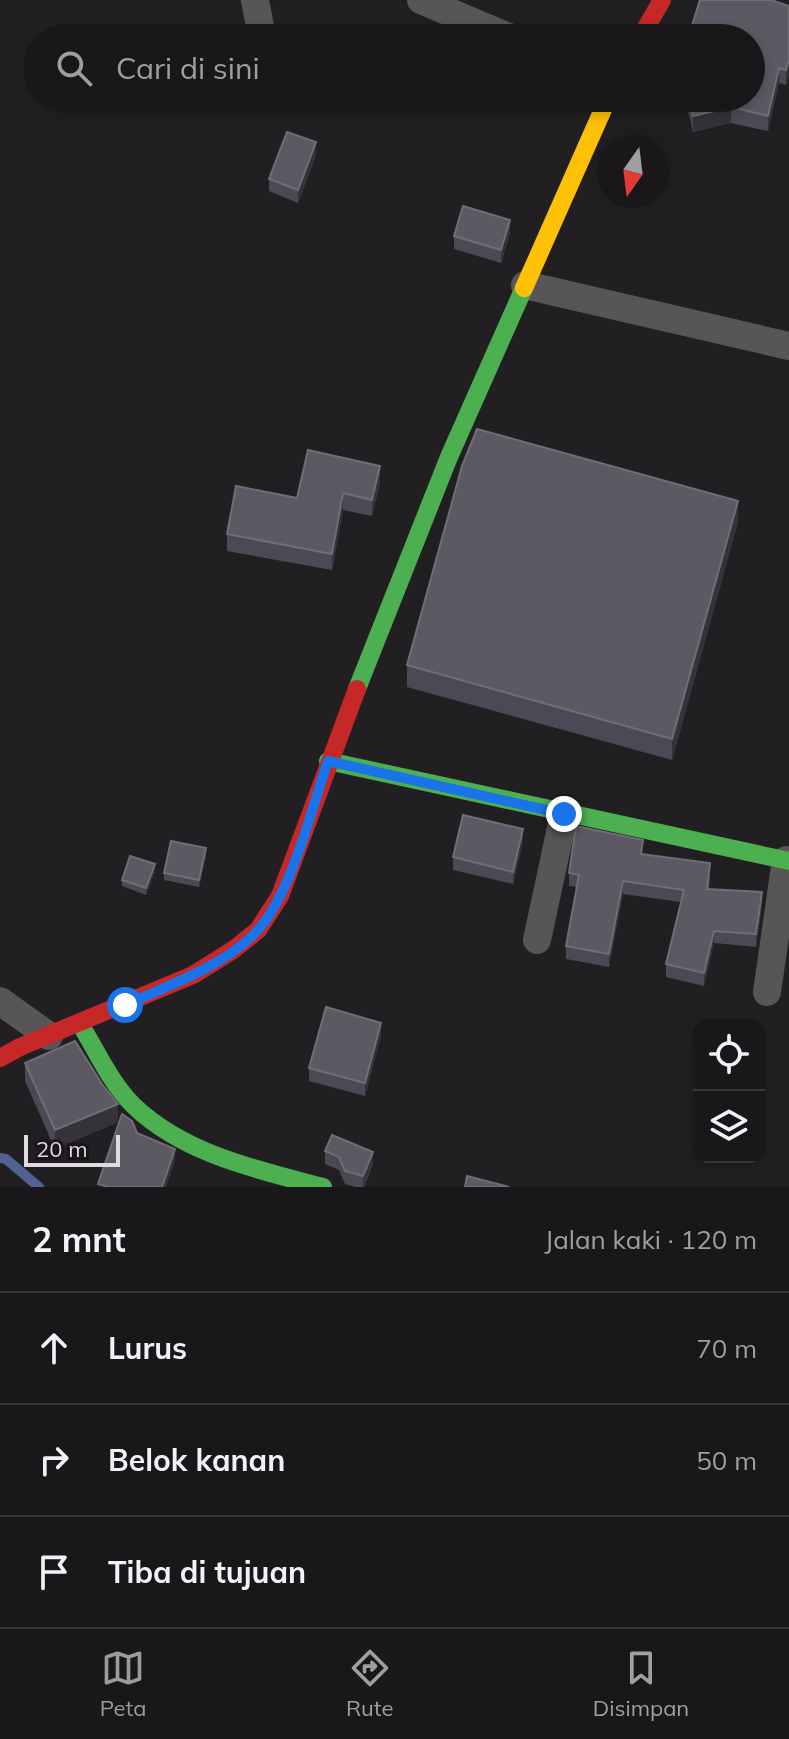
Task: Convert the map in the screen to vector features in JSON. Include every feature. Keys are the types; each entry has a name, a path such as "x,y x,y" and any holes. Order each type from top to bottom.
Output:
{"street":[{"path":"255,0 259,24"},
{"path":"421,0 478,24"},
{"path":"648,24 662,0"},
{"path":"0,1058 193,975 258,930 280,896 328,761 449,457 602,112"},
{"path":"525,285 789,346"},
{"path":"328,761 787,860 767,992"},
{"path":"537,940 564,814"},
{"path":"0,1001 49,1036"},
{"path":"80,1024 132,1104 185,1142 244,1165 323,1187"}],"building":[{"path":"700,0 771,0 789,6 789,59 786,70 779,68 768,116 752,112 765,112 765,24 692,24"},
{"path":"287,132 316,142 298,190 269,179"},
{"path":"463,206 510,220 501,250 454,236"},
{"path":"477,429 738,501 672,739 407,665 462,466"},
{"path":"308,450 380,466 372,500 343,493 332,554 227,534 236,486 297,498"},
{"path":"463,815 523,829 513,872 453,857"},
{"path":"576,826 643,840 641,854 710,863 707,889 762,892 756,934 714,931 704,973 666,964 684,890 623,881 609,954 566,946 579,875 569,873"},
{"path":"171,841 206,848 199,880 164,873"},
{"path":"130,856 155,864 146,888 122,880"},
{"path":"326,1007 381,1023 365,1083 309,1068"},
{"path":"75,1041 118,1104 55,1130 25,1063"},
{"path":"122,1114 132,1121 137,1133 175,1149 162,1187 108,1187 98,1184"},
{"path":"332,1135 373,1152 363,1176 345,1171 339,1157 325,1151"},
{"path":"467,1176 509,1187 465,1187"}],"waterway":[{"path":"0,1158 6,1159 39,1187"}],"traffic: fast":[{"path":"357,689 449,457 524,288"},
{"path":"328,761 789,861"},
{"path":"80,1024 118,1088 154,1123 175,1137 223,1158 323,1187"}],"traffic: slow":[{"path":"524,288 602,112"}],"traffic: jam":[{"path":"648,24 662,0"},
{"path":"0,1058 193,975 258,930 280,896 357,689"}],"route":[{"path":"125,1005 193,975 258,930 280,896 328,761 564,814"}]}
